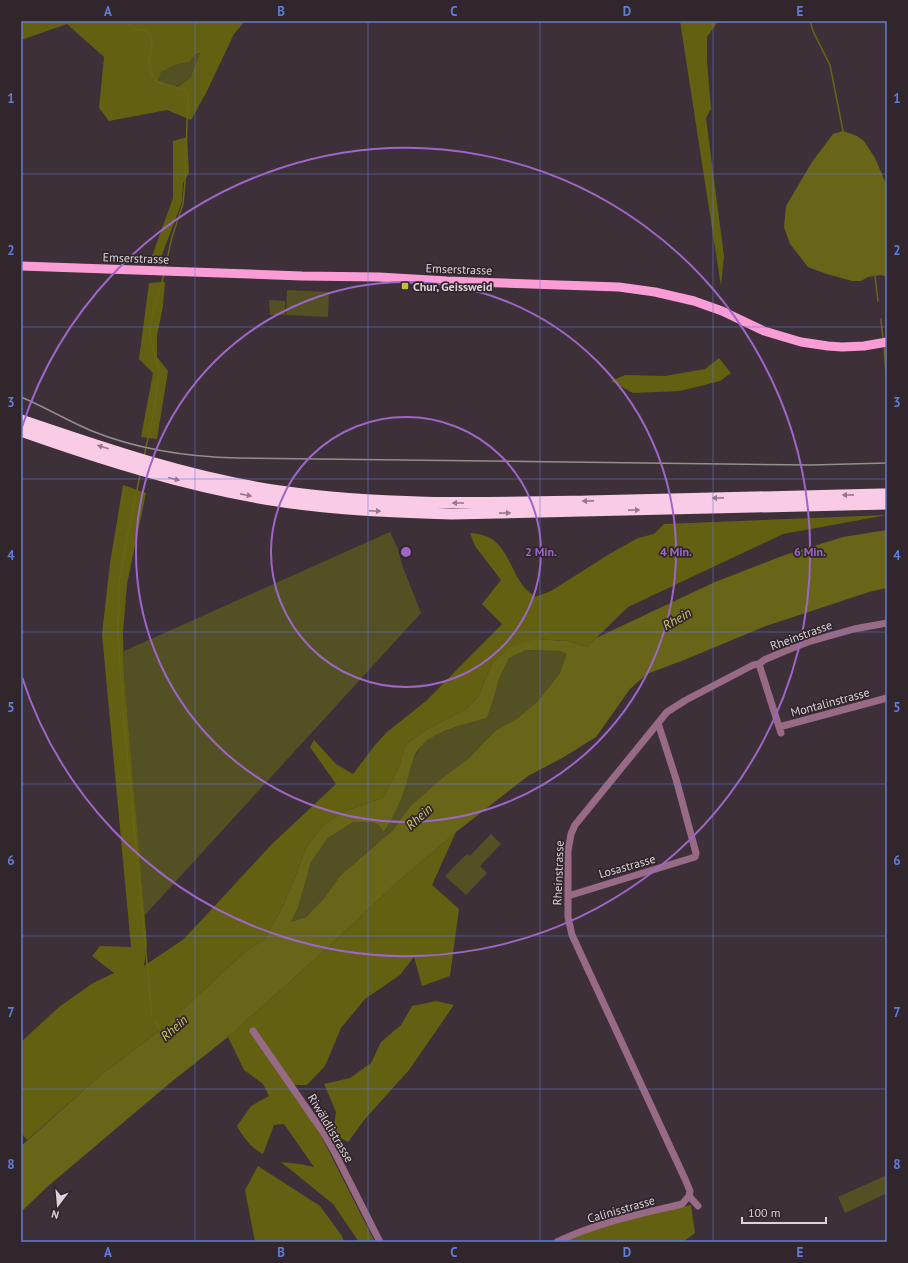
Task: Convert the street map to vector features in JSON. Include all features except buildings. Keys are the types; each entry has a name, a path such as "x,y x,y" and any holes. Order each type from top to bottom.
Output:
{"highway":[{"path":"21,420 142,465"},
{"path":"21,431 75,449 206,482 243,495 302,504 350,509 452,514 887,504"},
{"path":"206,482 334,498 432,503 507,503 887,494"}],"main road":[{"name":"Emserstrasse","path":"21,266 302,276 379,277 446,281 619,287 656,292 694,301 722,311 764,331 801,342 828,346 864,346 887,342"}],"street":[{"name":"Rheinstrasse","path":"698,1206 690,1196 690,1191 685,1179 572,934 568,917 568,845 572,830 667,712 686,700 753,665 759,664 764,660 808,642 854,629 887,623"},
{"name":"Montalinstrasse","path":"759,664 780,730 887,698"},
{"name":"Losastrasse","path":"568,896 693,859 696,855 696,850 676,778 658,723"},
{"name":"Riwäldlistrasse","path":"253,1031 323,1132 380,1242"},
{"name":"Calinisstrasse","path":"557,1242 616,1221 682,1204 690,1196"}],"shaded area":[{"path":"21,21 245,21 234,34 206,93 191,120 167,110 109,121 99,108 104,57 67,24 21,40","holes":["200,53 190,78 176,88 158,80 161,72 175,65 190,62 196,54"]},
{"path":"680,21 730,21 717,23 707,37 707,61 711,109 706,118 724,256 721,286"},
{"path":"200,53 190,78 175,88 158,80 160,72 175,65 190,62 196,54"},
{"path":"187,137 189,173 183,183 182,202 160,260 152,256 173,198 173,141"},
{"path":"165,282 163,306 157,336 157,357 168,371 157,439 141,437 153,373 139,359 149,283"},
{"path":"287,290 329,292 328,317 286,315"},
{"path":"269,300 285,301 285,315 270,315"},
{"path":"719,358 731,373 720,381 680,391 633,393 611,381 625,375 665,376 705,369"},
{"path":"123,485 146,493 127,584 123,632 124,674 147,944 144,966 184,939 272,844 336,784 310,747 314,740 336,764 353,774 387,732 426,701 502,624 482,604 501,580 475,546 470,533 482,535 498,544 504,551 523,586 535,597 551,591 611,553 638,538 654,534 664,524 887,515 783,534 628,607 587,647 567,641 536,639 493,662 478,697 466,709 426,730 406,744 398,769 383,798 345,811 322,826 306,848 283,906 264,940 246,951 163,1028 101,1075 27,1140 21,1133 21,1042 59,1007 93,983 114,973 92,956 100,946 131,947 102,634 110,563"},
{"path":"390,532 398,549 402,565 421,613 144,916 124,674 124,651"},
{"path":"526,650 560,651 568,654 560,673 538,701 518,718 495,731 469,758 441,779 427,792 393,830 340,876 325,897 306,917 291,922 298,908 311,862 328,838 353,822 371,822 379,825 385,832 407,781 411,764 421,745 434,735 466,723 487,718 499,679 509,658"},
{"path":"456,832 432,885 459,909 450,976 422,986 414,957 400,975 365,999 341,1028 325,1066 307,1085 291,1085 318,1130 375,1242 359,1242 333,1204 281,1162 314,1167 284,1124 274,1125 263,1154 252,1146 239,1130 237,1126 251,1106 269,1096 263,1084 244,1070 228,1037 324,951 393,886"},
{"path":"491,834 501,844 480,866 487,873 466,895 445,876 467,854 470,856"},
{"path":"436,1001 454,1005 409,1070 365,1119 348,1142 333,1134 336,1112 324,1084 350,1078 371,1063 381,1042 401,1025 412,1006"},
{"path":"258,1166 320,1206 342,1236 344,1242 255,1242 245,1190"},
{"path":"887,1175 887,1193 845,1213 838,1197"},
{"path":"691,1205 695,1233 683,1242 559,1242 566,1237 645,1215"}],"water":[{"path":"843,131 857,136 864,141 875,158 887,186 887,277 881,275 868,277 861,281 852,281 808,267 790,244 784,227 786,206 812,162 833,134"},
{"name":"Rhein","path":"887,530 887,588 869,592 766,626 647,674 630,689 596,737 564,757 528,776 456,832 393,886 324,951 228,1037 170,1083 47,1187 21,1212 21,1146 101,1075 163,1028 246,951 264,940 283,906 306,848 322,826 345,811 383,798 398,769 406,744 426,730 466,709 478,697 493,662 509,647 536,639 567,641 587,647 596,638 715,582 785,555 843,537","holes":["526,650 560,651 567,654 560,673 538,701 518,718 495,731 469,758 441,779 410,807 393,830 340,876 325,897 306,917 291,922 298,908 311,862 328,838 353,822 371,822 379,825 384,832 400,801 416,753 422,745 443,732 487,718 499,679 509,658"]}],"waterway":[{"path":"126,21 134,29 147,31 150,34 152,43 152,50 149,58 151,74 158,82 185,90 188,95 183,204 172,237 165,268"},
{"path":"810,21 813,31 830,65 843,131"},
{"path":"144,456 154,411 159,371 150,338 150,323 164,274"},
{"path":"875,276 878,301"},
{"path":"881,319 883,339"},
{"path":"884,346 887,387"},
{"path":"140,475 119,582 118,634 123,711 152,1016"},
{"name":"Rhein","path":"155,1021 161,1031"}],"railway":[{"path":"21,397 83,427 110,438 146,448 201,456 238,458 811,465 887,463"}],"place":[{"name":"Chur, Geissweid","path":"405,286"}]}
